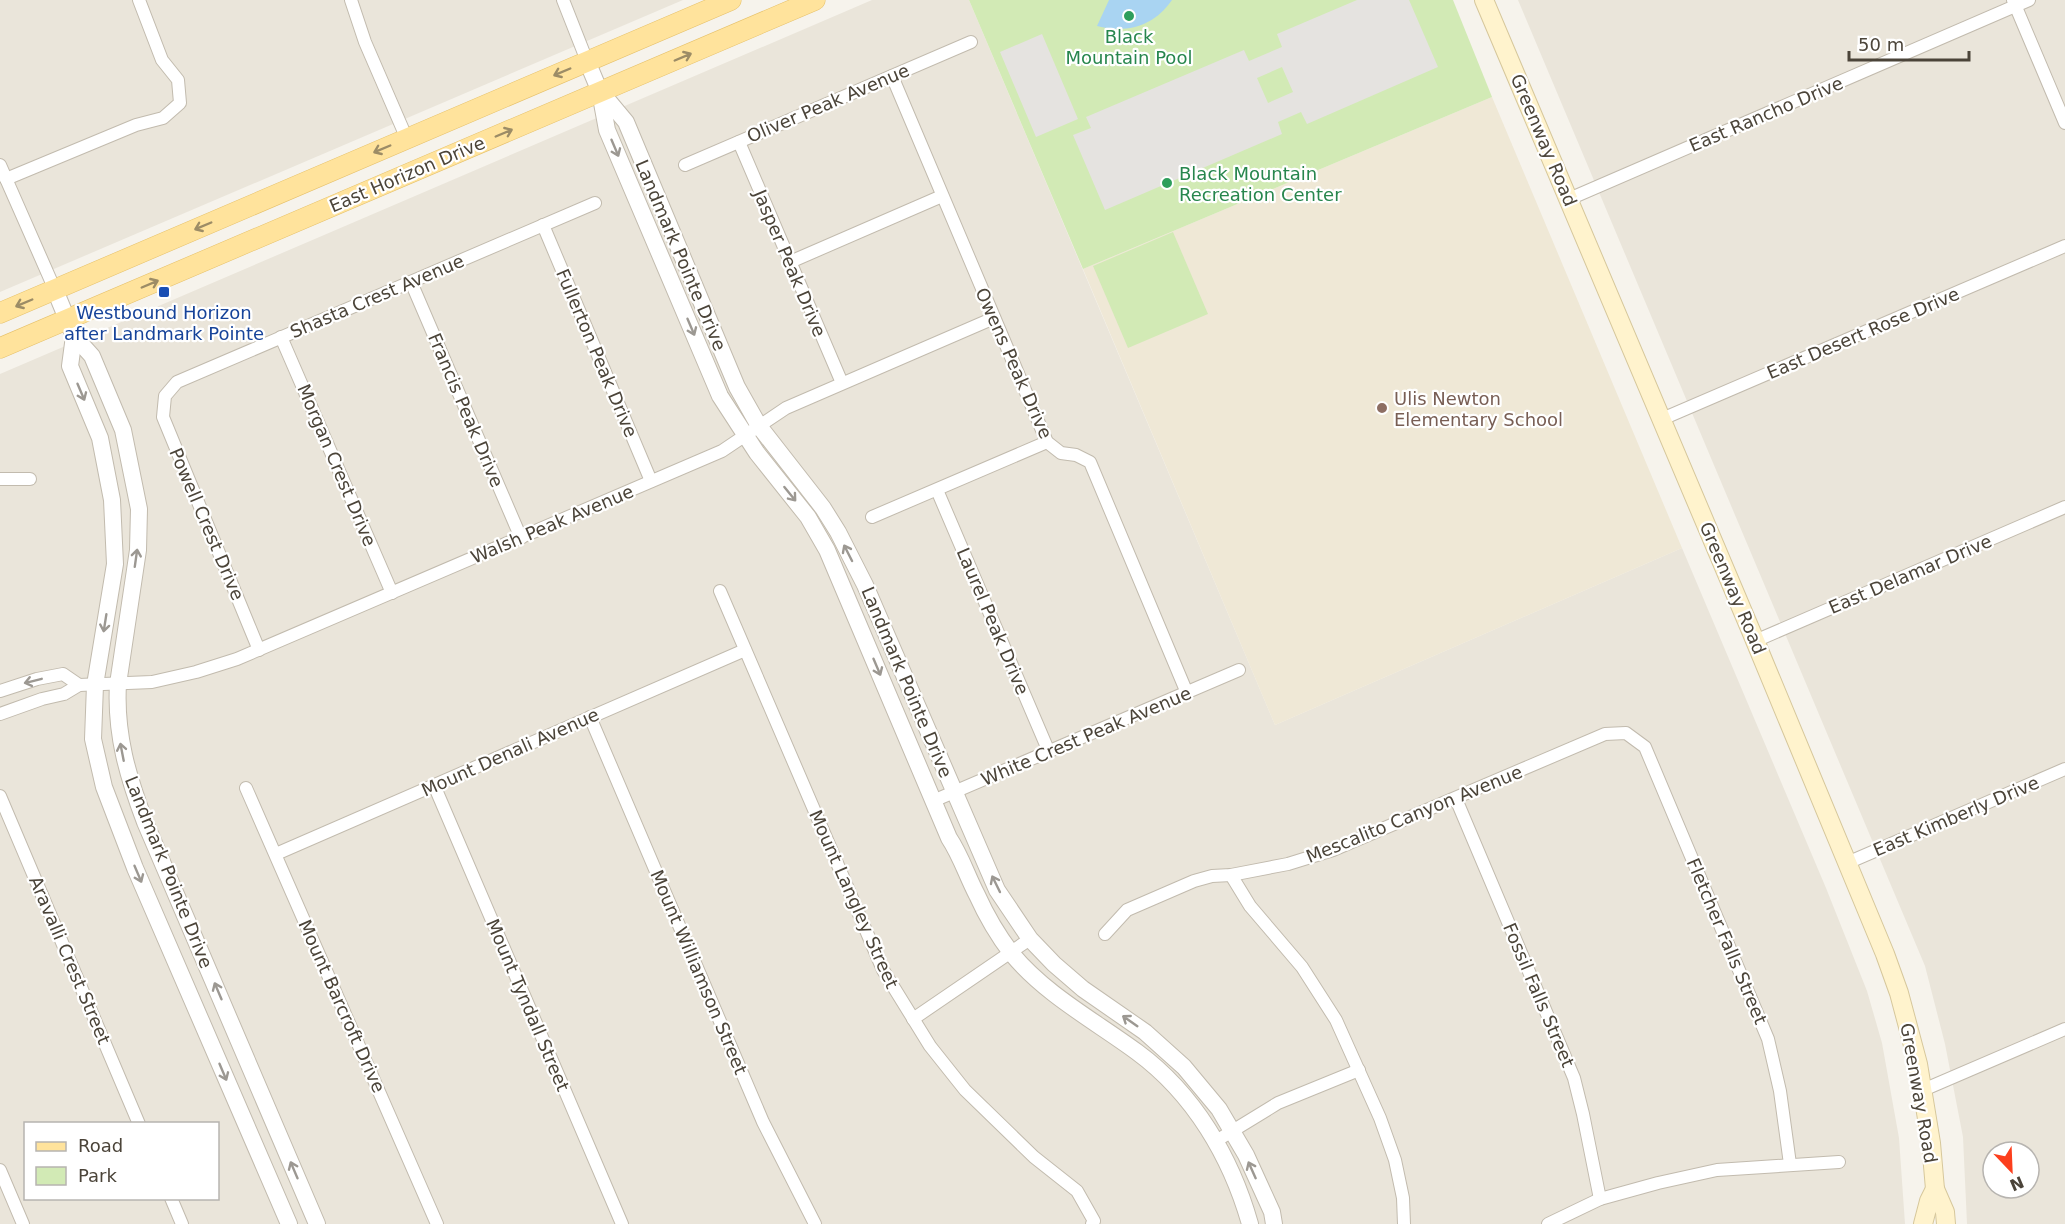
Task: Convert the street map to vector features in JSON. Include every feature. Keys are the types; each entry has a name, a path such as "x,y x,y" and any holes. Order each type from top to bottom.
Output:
{"main road":[{"name":"East Horizon Drive","path":"0,313 731,0"},
{"name":"East Horizon Drive","path":"0,348 71,328 600,92 815,0"},
{"name":"Greenway Road","path":"1484,0 1755,641 1899,993 1923,1090 1935,1189 1945,1212 1946,1224"},
{"name":"Greenway Road","path":"1923,1224 1926,1208 1935,1189"}],"street":[{"path":"6,179 136,125 163,118 180,103 178,80 162,60 139,0"},
{"path":"351,0 365,42 407,139"},
{"path":"563,0 587,61"},
{"name":"East Rancho Drive","path":"1569,199 2014,3 2029,0"},
{"path":"2014,3 2065,123"},
{"name":"Oliver Peak Avenue","path":"685,165 971,42"},
{"name":"Landmark Pointe Drive","path":"587,61 600,92 604,120 616,151 720,396 745,437 804,510 827,550 949,838 959,854 977,896 1012,953 1051,991 1139,1054 1169,1080 1202,1119 1216,1141 1243,1201 1250,1224"},
{"name":"Owens Peak Drive","path":"892,76 1047,442 1061,453 1076,455 1090,462 1187,693"},
{"name":"Landmark Pointe Drive","path":"600,92 626,122 737,387 759,426 824,508 865,585 998,890 1030,939 1054,964 1083,989 1145,1032 1184,1067 1219,1109 1263,1193 1274,1224"},
{"name":"Jasper Peak Drive","path":"739,142 842,383"},
{"path":"0,165 55,290"},
{"path":"790,262 942,196"},
{"name":"Shasta Crest Avenue","path":"165,396 177,382 595,203"},
{"name":"Fullerton Peak Drive","path":"543,225 651,481"},
{"name":"East Desert Rose Drive","path":"1662,419 2065,246"},
{"name":"Francis Peak Drive","path":"411,282 521,538"},
{"name":"Landmark Pointe Drive","path":"55,290 71,328 92,356 123,430 139,509 138,550 118,684 117,706 119,733 131,785 317,1224"},
{"name":"Walsh Peak Avenue","path":"87,685 152,682 196,672 260,650 722,451 786,408 994,318"},
{"name":"Landmark Pointe Drive","path":"71,328 70,366 100,438 112,500 115,564 87,685 93,739 104,787 115,820 289,1224"},
{"name":"Morgan Crest Drive","path":"281,338 392,593"},
{"name":"Powell Crest Drive","path":"165,396 162,417 260,650"},
{"path":"872,517 1047,442"},
{"path":"0,479 30,479"},
{"name":"Laurel Peak Drive","path":"937,490 1049,752"},
{"name":"East Delamar Drive","path":"1755,641 2065,507"},
{"name":"Mount Langley Street","path":"720,591 883,970 930,1046 965,1090 1034,1157 1077,1191 1093,1222"},
{"name":"Mount Denali Avenue","path":"276,854 745,650"},
{"name":"White Crest Peak Avenue","path":"933,801 1239,670"},
{"path":"0,691 37,679 63,674 87,685"},
{"path":"0,714 87,685"},
{"name":"Mount Williamson Street","path":"590,717 763,1122 815,1224"},
{"name":"Mescalito Canyon Avenue","path":"1105,934 1128,910 1194,881 1288,864 1333,850 1605,734 1626,733"},
{"name":"Fletcher Falls Street","path":"1626,733 1645,747 1768,1039 1780,1091 1791,1164"},
{"name":"East Kimberly Drive","path":"1847,863 2065,769"},
{"name":"Mount Tyndall Street","path":"434,785 622,1224"},
{"name":"Mount Barcroft Drive","path":"246,788 437,1224"},
{"name":"Aravalli Crest Street","path":"0,796 138,1122"},
{"name":"Fossil Falls Street","path":"1455,799 1574,1078 1584,1114 1600,1199"},
{"path":"1231,875 1250,906 1302,967 1336,1020 1380,1118 1395,1160 1403,1198 1404,1224"},
{"path":"913,1019 1030,939"},
{"path":"1923,1090 2065,1029"},
{"path":"1216,1141 1278,1103 1359,1070"},
{"path":"1548,1224 1600,1199 1718,1170 1839,1162"},
{"path":"0,1170 23,1224"},
{"path":"172,1200 182,1224"}],"shaded area":[{"path":"0,0 683,0 0,292"},
{"path":"872,0 969,0 1275,725 1682,548 1826,888 1867,991 1882,1043 1899,1138 1905,1224 0,1224 0,374"},
{"path":"1357,0 1409,0 1438,67 1307,124 1301,112 1278,122 1282,134 1105,210 1073,135 1091,128 1086,117 1244,50 1249,61 1282,47 1277,34","holes":["1282,67 1293,92 1268,103 1257,78"]},
{"path":"1518,0 2065,0 2065,1224 1967,1224 1963,1137 1945,1044 1925,966"},
{"path":"1042,34 1078,119 1036,137 1000,52"},
{"name":"Ulis Newton Elementary School","path":"1492,97 1682,548 1275,725 1083,269"}],"green space":[{"name":"Black Mountain Recreation Center","path":"969,0 1453,0 1492,97 1083,269"},
{"path":"1173,232 1208,314 1128,348 1093,266"}],"water":[{"name":"Black Mountain Pool","path":"1109,0 1172,0 1165,9 1148,22 1119,29 1097,26"}],"place":[{"name":"Black Mountain Pool","path":"1129,16"},
{"name":"Black Mountain Recreation Center","path":"1167,183"},
{"name":"Westbound Horizon after Landmark Pointe","path":"164,292"},
{"name":"Ulis Newton Elementary School","path":"1382,408"}]}
